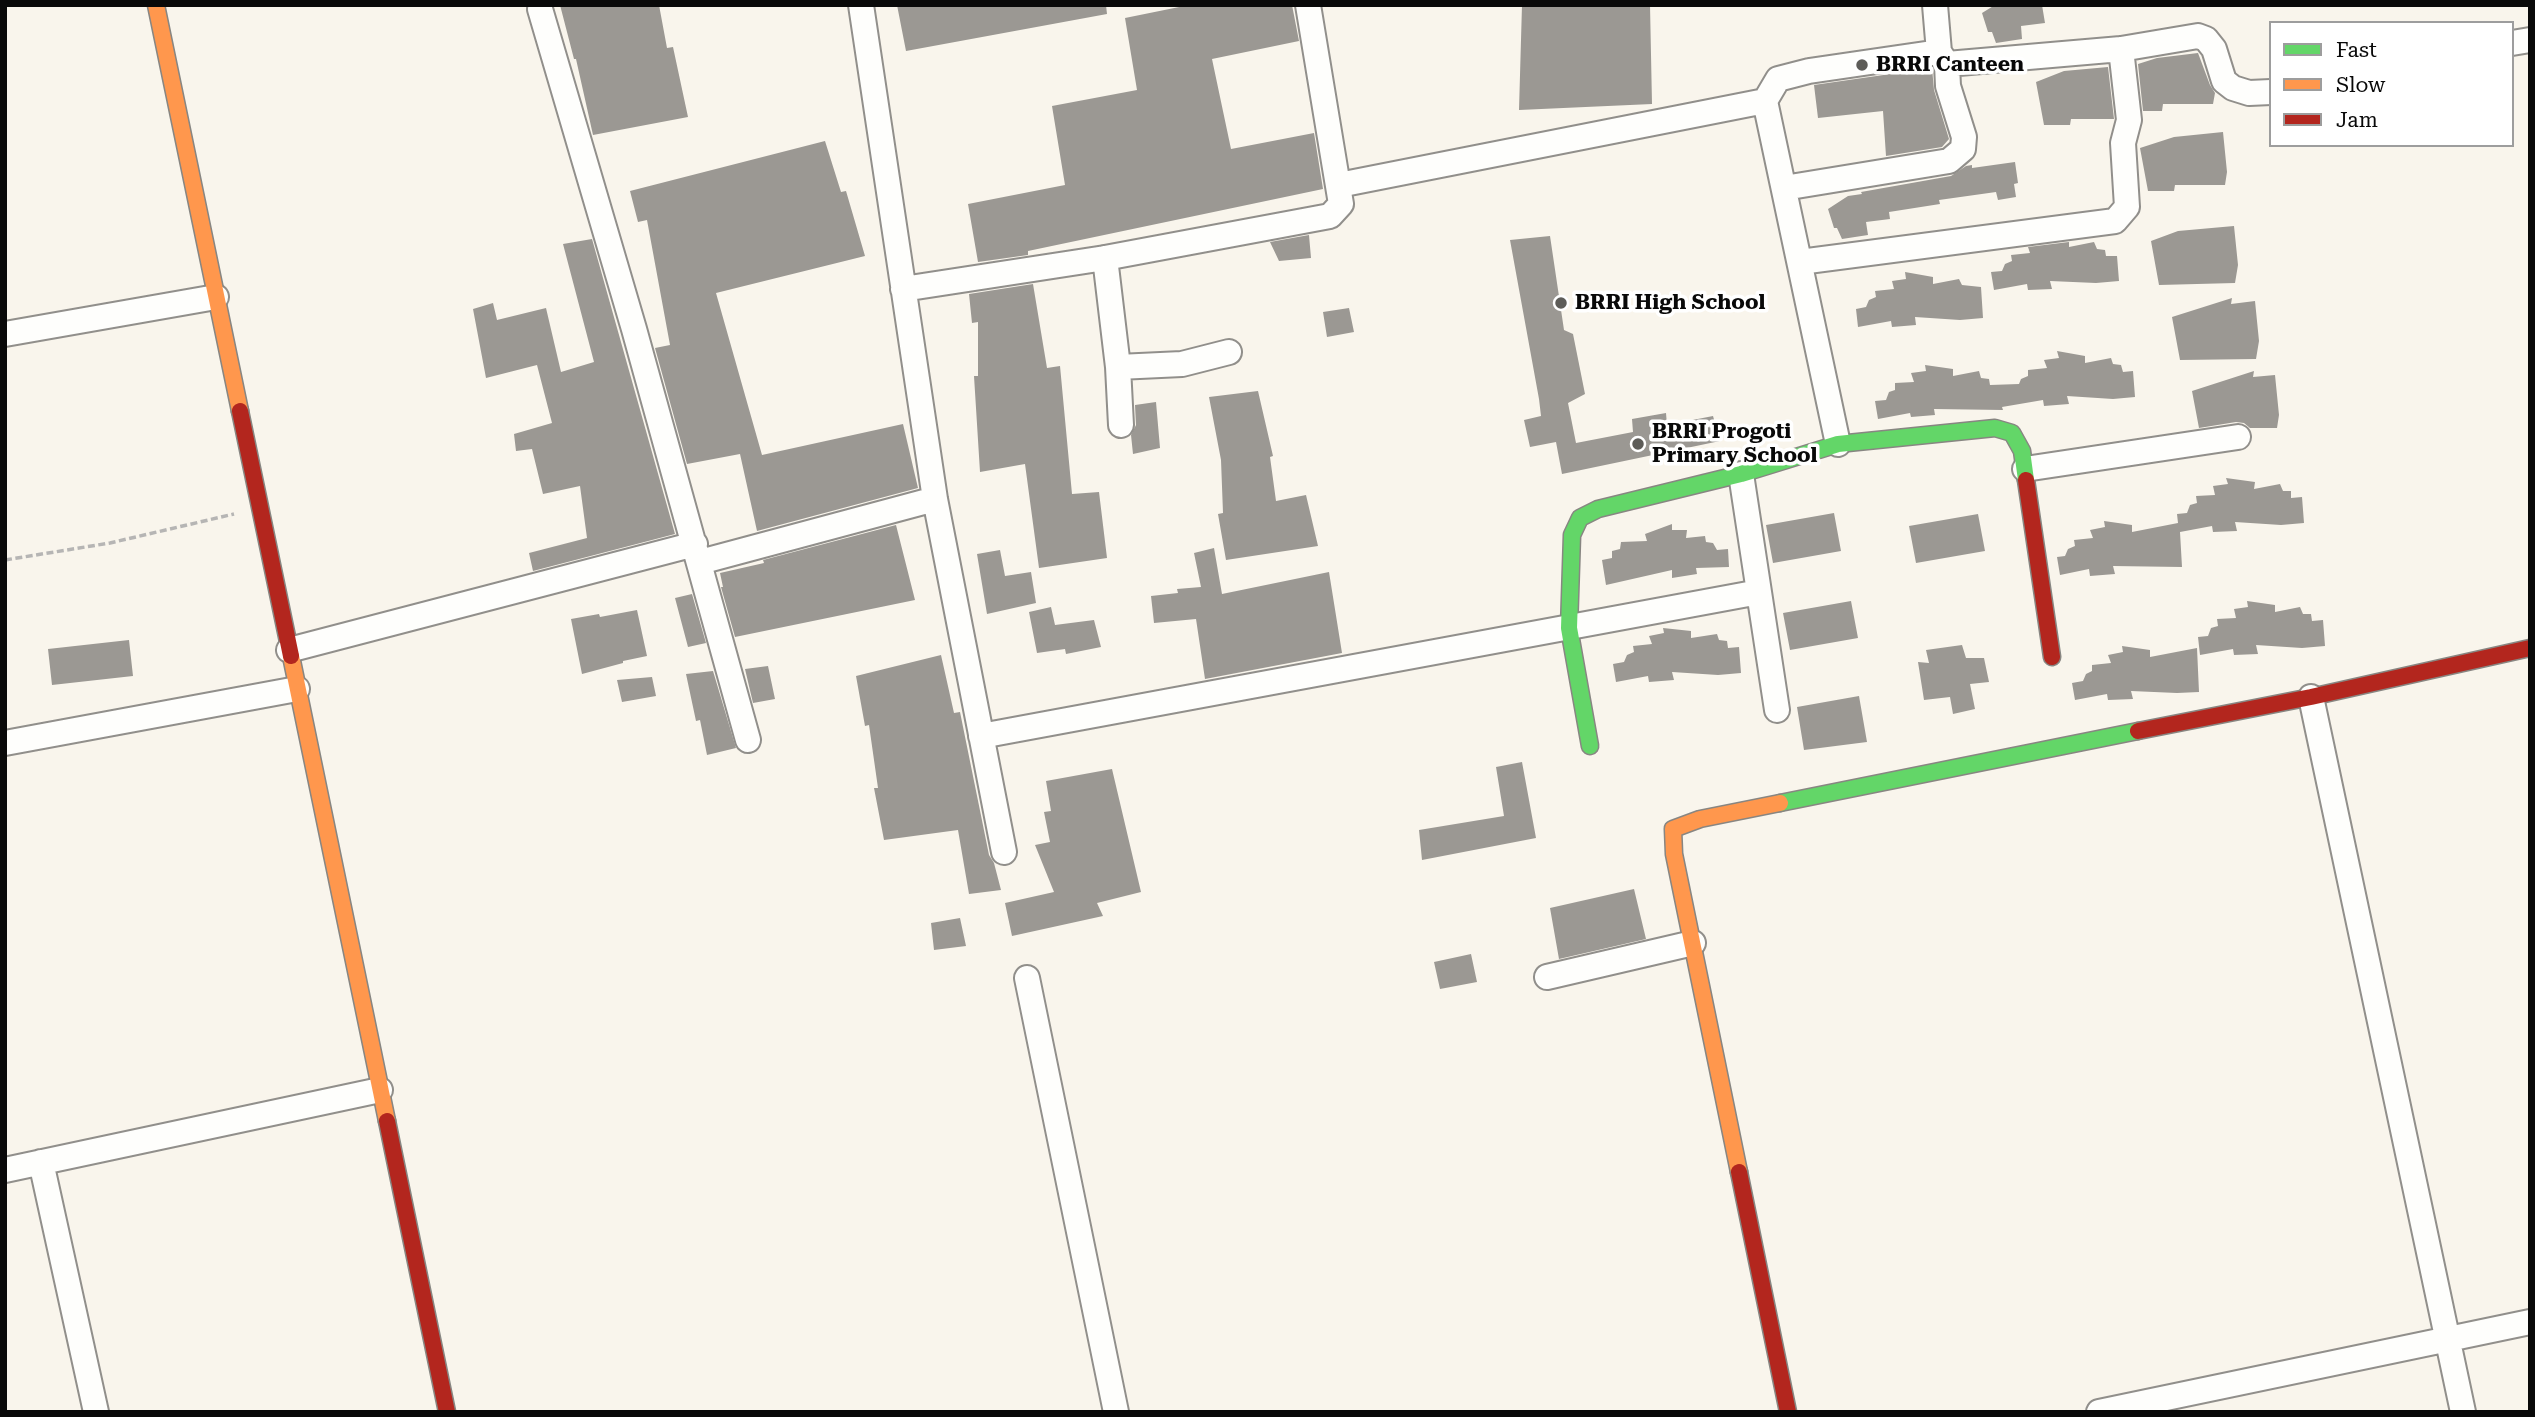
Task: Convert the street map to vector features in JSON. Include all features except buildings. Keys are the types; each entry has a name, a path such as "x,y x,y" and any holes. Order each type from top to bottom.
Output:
{"street":[{"path":"156,5 447,1412"},
{"path":"861,5 935,499 1004,852"},
{"path":"903,289 1105,258 1330,216 1342,204 1308,5"},
{"path":"1784,188 1949,161 1963,149 1964,137 1948,86 1935,5"},
{"path":"540,9 698,553 748,740"},
{"path":"1838,444 1765,101 1778,79 1808,71 1943,58 2121,49 2197,36 2206,39 2214,49 2224,81 2233,89 2249,93 2269,92"},
{"path":"1800,262 2115,221 2127,207 2123,143 2129,120 2121,49"},
{"path":"1339,185 1765,101"},
{"path":"1105,258 1122,425"},
{"path":"5,334 216,298"},
{"path":"1118,367 1182,364 1229,352"},
{"path":"1590,747 1569,628 1572,535 1580,518 1598,509 1741,474 1838,444 1995,428 2012,433 2022,451 2052,657"},
{"path":"2025,469 2238,437"},
{"path":"1741,474 1777,710"},
{"path":"289,650 935,499"},
{"path":"981,736 1759,592"},
{"path":"1788,1412 1674,854 1673,829 1700,819 2311,697 2530,648"},
{"path":"5,743 297,689"},
{"path":"2311,697 2463,1412"},
{"path":"1547,977 1693,943"},
{"path":"1027,978 1116,1412"},
{"path":"5,1170 380,1090"},
{"path":"41,1162 96,1412"},
{"path":"2099,1412 2530,1322"}],"path":[{"path":"5,559 110,543 260,508"}],"traffic: fast":[{"path":"1590,746 1569,628 1572,535 1580,518 1598,509 1741,474 1838,444 1995,428 2012,433 2022,451 2026,480"},
{"path":"1780,803 2138,731"}],"traffic: slow":[{"path":"156,5 240,411"},
{"path":"291,656 387,1121"},
{"path":"1739,1172 1674,854 1673,829 1700,819 1780,803"}],"traffic: jam":[{"path":"240,411 291,656"},
{"path":"2026,480 2052,657"},
{"path":"2138,731 2311,697 2530,648"},
{"path":"387,1121 447,1412"},
{"path":"1739,1172 1788,1412"}],"place":[{"name":"BRRI Canteen","path":"1862,65"},
{"name":"BRRI High School","path":"1561,303"},
{"name":"BRRI Progoti Primary School","path":"1638,444"}]}
